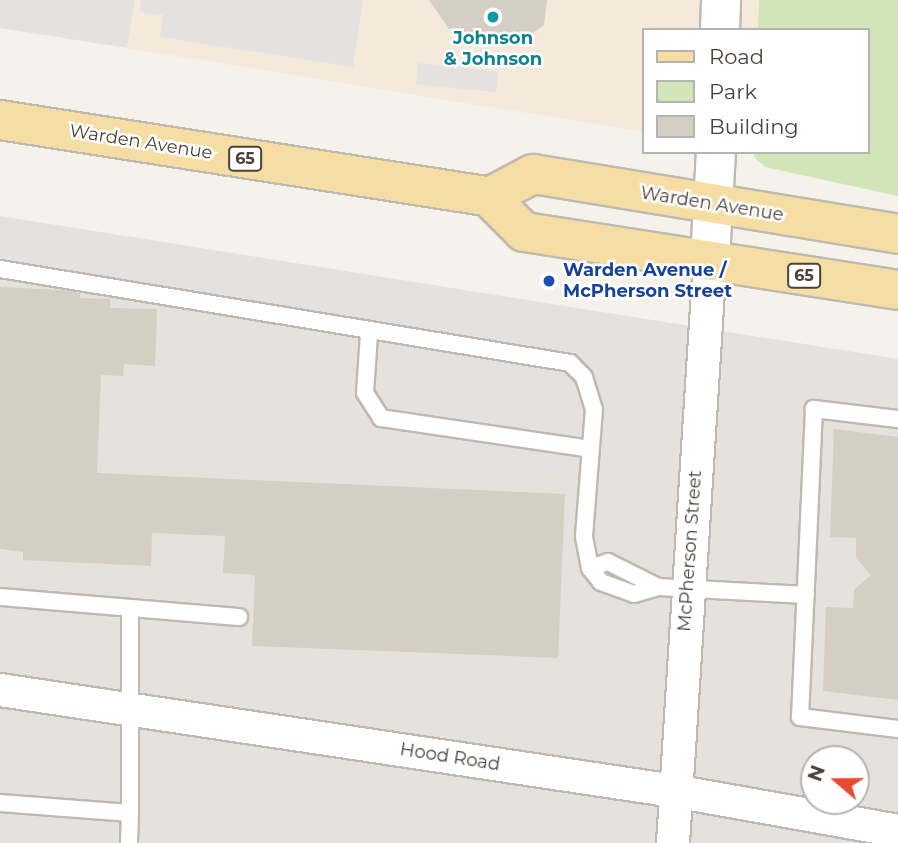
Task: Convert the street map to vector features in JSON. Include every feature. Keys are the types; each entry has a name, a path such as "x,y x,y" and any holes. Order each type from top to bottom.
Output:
{"main road":[{"name":"Warden Avenue","path":"0,120 489,197 533,174 898,234"},
{"name":"65","path":"489,197 524,232 898,290"}],"street":[{"path":"720,28 721,0"},
{"path":"710,259 716,154"},
{"name":"McPherson Street","path":"673,843 673,588 710,259"},
{"name":"Hood Road","path":"0,690 674,791 898,831"}],"lane":[{"path":"0,269 96,281 369,334 570,363 584,377 594,409 584,537 590,568 608,562 673,588 806,595"},
{"path":"369,334 365,393 381,418 591,449"},
{"path":"898,419 814,409 800,717 898,729"},
{"path":"0,597 239,617"},
{"path":"129,843 130,608"},
{"path":"0,803 130,813"}],"shaded area":[{"path":"0,0 135,0 127,48 0,28"},
{"path":"0,0 54,0 51,19 0,13"},
{"path":"135,0 898,0 870,142 870,28 642,28 642,132 127,48"},
{"path":"141,0 363,0 353,67 160,37 163,15 140,12"},
{"path":"418,63 499,71 496,92 416,84"},
{"path":"0,216 898,359 898,843 0,843"},
{"path":"0,239 604,329 638,376 636,535 588,535 593,390 579,377 566,470 390,448 402,350 0,271"},
{"path":"0,777 122,796 125,821 156,823 155,843 0,831"}],"green space":[{"path":"759,0 898,0 898,196 765,167 754,157 754,154 870,154 870,28 758,28"}],"building":[{"name":"Johnson & Johnson","path":"429,0 547,0 544,25 522,41 449,29"},
{"path":"0,287 80,293 80,298 110,299 110,308 157,309 155,366 124,364 123,376 101,375 97,473 565,494 558,658 252,646 255,575 223,573 225,536 152,533 151,566 23,560 23,552 0,549"},
{"path":"834,429 898,437 898,700 823,691 826,607 853,608 854,590 871,575 856,558 856,538 830,537"}],"place":[{"name":"Johnson & Johnson","path":"493,17"},
{"name":"Warden Avenue / McPherson Street","path":"549,281"}]}
